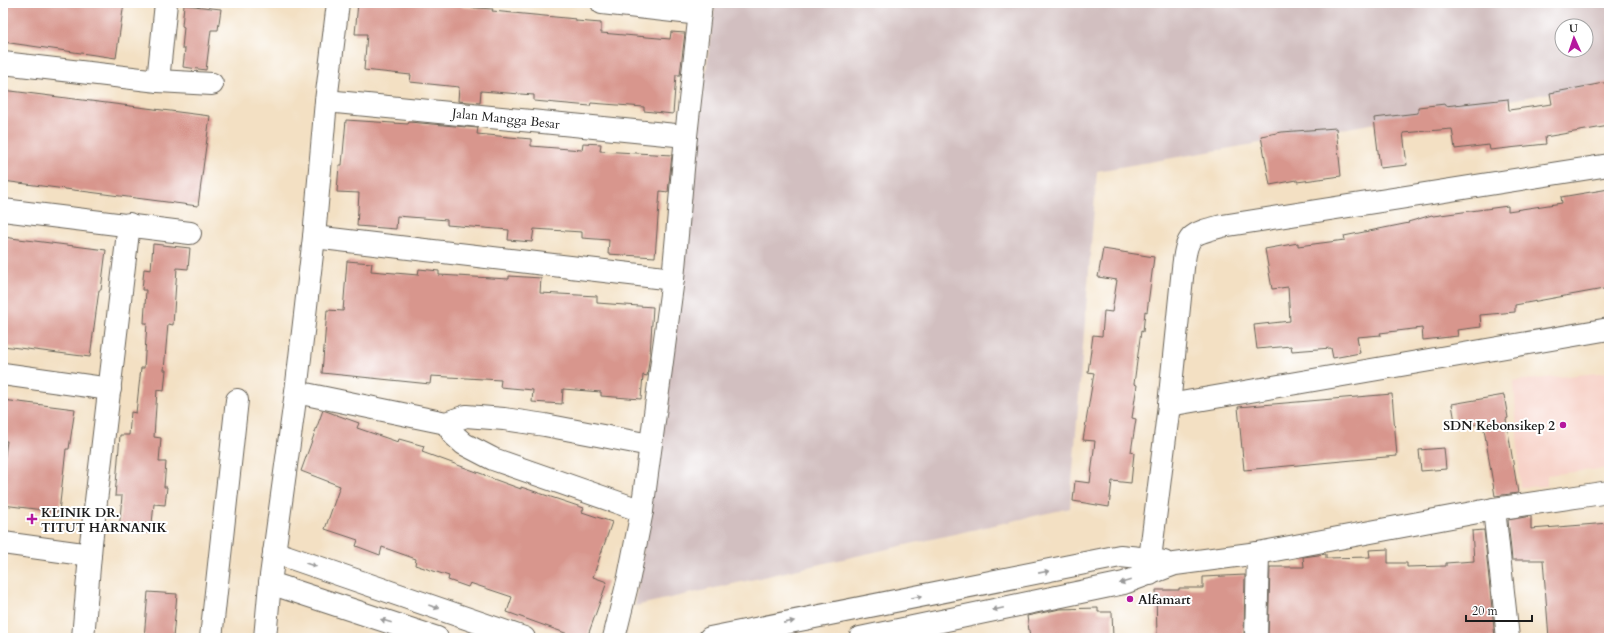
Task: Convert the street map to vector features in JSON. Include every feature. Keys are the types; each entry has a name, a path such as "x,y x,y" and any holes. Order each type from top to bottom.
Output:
{"street":[{"path":"158,81 166,3"},
{"path":"265,638 270,583 296,392 314,237 326,101 338,3"},
{"path":"602,3 701,8 686,136 673,279 642,511 629,577 614,638"},
{"path":"3,62 158,81 212,84"},
{"name":"Jalan Mangga Besar","path":"326,101 686,136"},
{"path":"1150,567 1186,248 1192,236 1197,233 1222,226 1609,165"},
{"path":"3,210 129,224 190,233"},
{"path":"83,638 90,555 129,224"},
{"path":"314,237 673,279"},
{"path":"1169,405 1609,329"},
{"path":"3,374 110,389"},
{"path":"296,392 446,423 466,416 496,418 545,424 650,445"},
{"path":"211,638 237,400"},
{"path":"446,423 454,435 464,444 493,459 642,511"},
{"path":"860,638 1124,583 1150,567 1258,552 1494,509 1609,492"},
{"path":"1494,509 1508,638"},
{"path":"3,543 90,555"},
{"path":"274,552 524,638"},
{"path":"1256,638 1258,552"},
{"path":"710,638 1120,556 1150,567"},
{"path":"270,583 437,638"}],"shaded area":[{"path":"715,3 1609,3 1609,83 1097,171 1070,508 635,606"},
{"name":"SDN Kebonsikep 2","path":"1609,372 1609,468 1547,475 1547,486 1520,487 1514,381"}],"building":[{"path":"3,3 124,3 116,58 3,42"},
{"path":"358,3 418,3 443,5 443,3 462,3 462,7 493,9 492,11 576,19 576,21 601,23 601,33 670,39 671,32 685,33 680,75 676,75 673,114 644,111 644,107 591,103 590,106 534,101 534,95 481,91 480,103 458,101 459,87 410,82 411,75 364,70 367,34 355,34"},
{"path":"184,5 221,9 218,30 211,30 206,70 183,67 185,49 182,49"},
{"path":"1609,82 1609,126 1545,137 1546,144 1490,150 1489,145 1455,149 1452,129 1403,133 1407,165 1380,168 1374,118 1418,113 1418,107 1445,104 1445,106 1508,99 1509,110 1552,104 1550,93"},
{"path":"3,90 210,116 198,206 3,181"},
{"path":"346,120 408,124 409,122 478,128 477,134 531,139 531,146 582,150 583,143 601,144 600,151 672,155 668,192 660,191 655,257 608,254 609,240 582,238 582,232 534,229 532,242 508,240 509,230 447,225 447,220 397,216 396,229 357,226 359,193 337,192 339,165 342,165"},
{"path":"1336,128 1341,176 1297,182 1297,180 1270,185 1261,136 1282,132"},
{"path":"1609,189 1609,288 1515,305 1515,312 1480,315 1481,327 1457,330 1458,336 1423,340 1422,328 1380,333 1381,335 1357,337 1360,353 1333,358 1331,348 1292,351 1291,346 1257,349 1254,325 1290,321 1288,287 1272,289 1265,249 1298,243 1298,246 1345,240 1344,236 1409,223 1408,222 1432,215 1508,206 1508,211 1562,203 1561,197"},
{"path":"3,237 106,250 90,357 3,346"},
{"path":"153,244 190,248 188,269 177,268 173,325 168,324 164,370 166,370 164,391 157,390 154,437 161,438 159,462 166,462 164,487 167,487 165,505 154,504 151,533 119,530 122,496 115,496 120,435 129,435 131,412 136,413 141,368 144,368 147,323 144,323 146,290 142,290 144,269 151,270"},
{"path":"1103,249 1154,257 1147,312 1145,311 1143,332 1141,331 1134,384 1137,385 1132,418 1136,419 1131,452 1134,453 1131,483 1112,481 1109,507 1073,501 1075,481 1090,483 1095,441 1083,440 1094,373 1088,372 1093,335 1102,336 1104,311 1112,312 1117,280 1098,277"},
{"path":"347,261 372,263 371,271 418,275 419,269 439,271 439,275 509,279 509,276 541,278 540,293 597,296 597,303 653,307 650,354 647,376 643,375 641,399 601,396 601,392 563,389 562,404 532,402 533,390 500,387 501,380 431,376 430,384 322,373 327,310 343,311"},
{"path":"1392,394 1397,456 1244,470 1238,407"},
{"path":"1504,395 1508,418 1506,419 1518,493 1495,496 1483,423 1456,428 1452,404"},
{"path":"3,400 75,409 69,449 66,449 59,512 3,505 3,468 7,441 3,441"},
{"path":"323,410 359,423 357,428 398,442 399,439 424,446 422,452 521,489 521,487 584,508 582,512 612,522 593,577 607,582 587,638 579,638 507,612 512,597 470,583 468,587 448,580 449,576 415,565 416,559 382,547 380,555 356,546 358,540 325,529 340,486 301,471"},
{"path":"1444,448 1446,469 1421,471 1419,450"},
{"path":"1531,516 1531,529 1609,523 1609,638 1549,638 1543,560 1512,560 1508,520"},
{"path":"1484,530 1495,638 1483,638 1482,636 1431,638 1268,638 1270,567 1304,567 1303,557 1326,554 1326,558 1370,557 1369,550 1388,549 1388,563 1407,563 1407,567 1446,566 1446,563 1474,561 1472,531"},
{"path":"1245,575 1244,638 1157,638 1156,590 1203,588 1203,577"},
{"path":"148,592 177,594 173,638 144,638"},
{"path":"1098,608 1098,612 1112,612 1113,638 1030,638 1027,616 1060,609"}],"place":[{"name":"SDN Kebonsikep 2","path":"1563,425"},
{"name":"KLINIK DR. TITUT HARNANIK","path":"32,519"},
{"name":"Alfamart","path":"1130,599"}]}
